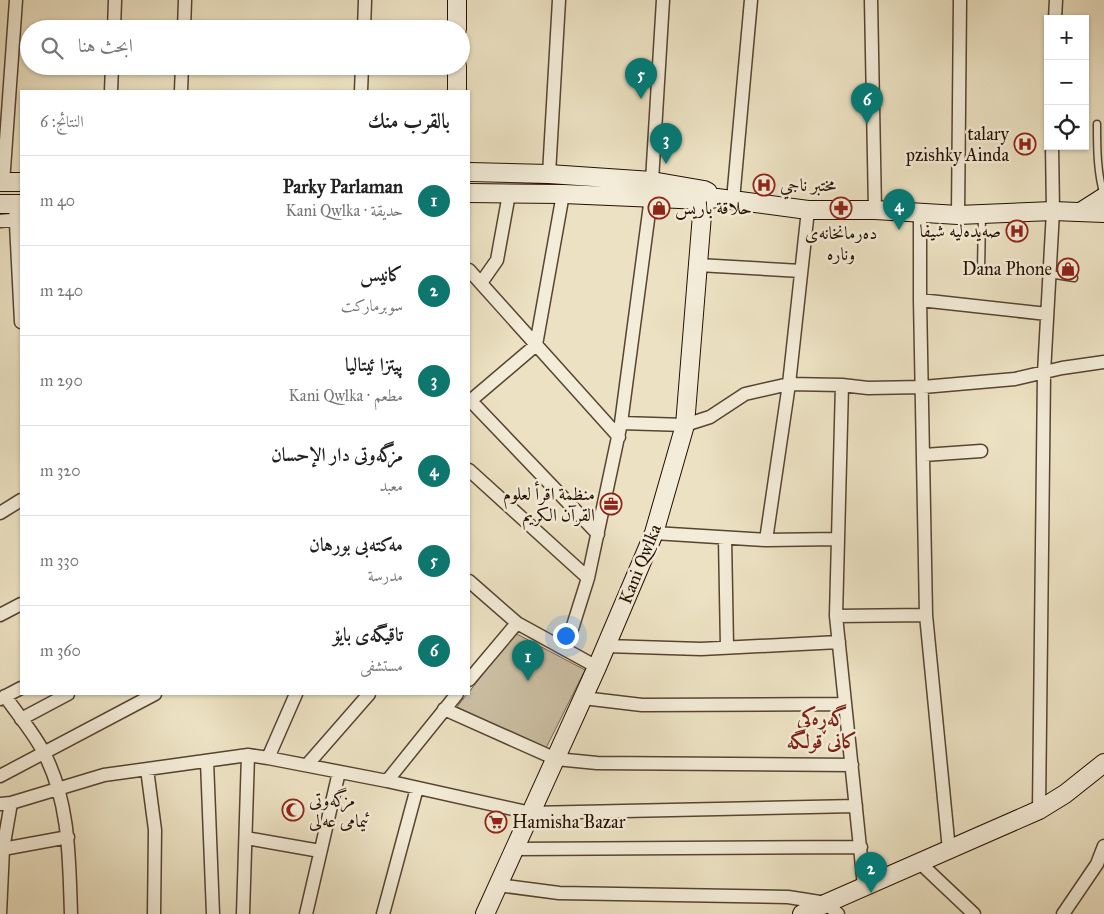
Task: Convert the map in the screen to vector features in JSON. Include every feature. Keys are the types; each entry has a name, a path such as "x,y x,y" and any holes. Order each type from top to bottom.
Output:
{"street":[{"path":"16,0 5,84 1,182 20,182"},
{"path":"114,20 115,0"},
{"path":"184,20 185,0"},
{"path":"364,20 365,0"},
{"path":"457,0 457,20"},
{"path":"549,174 559,0"},
{"path":"566,648 588,578 619,437 652,189 663,0"},
{"path":"714,197 751,0"},
{"path":"872,0 875,210"},
{"path":"958,215 960,0"},
{"path":"1055,15 1056,0"},
{"path":"112,75 112,90"},
{"path":"181,90 182,75"},
{"path":"361,90 362,75"},
{"path":"457,75 457,90"},
{"path":"1039,810 1044,373 1053,211 1052,150"},
{"path":"470,172 549,174 808,210 875,210 958,215 1053,211 1104,213"},
{"path":"470,194 563,194 652,189"},
{"path":"482,283 496,260 510,194"},
{"path":"470,400 536,345 563,194"},
{"path":"1082,211 1104,196"},
{"name":"Kani Qwlka","path":"485,914 597,667 654,533 684,426 698,265 714,197"},
{"path":"0,221 14,210"},
{"path":"14,210 20,306"},
{"path":"766,540 789,384 808,210"},
{"path":"920,212 926,615 949,850"},
{"path":"698,265 801,271"},
{"path":"470,271 619,437"},
{"path":"920,300 1047,314"},
{"path":"621,423 684,426 710,417 745,394 789,384 842,385 868,388 923,387 1015,379 1062,368 1104,362"},
{"path":"842,385 836,616 864,886"},
{"path":"470,402 598,534"},
{"path":"924,455 980,451"},
{"path":"470,471 588,578"},
{"path":"0,513 20,501"},
{"path":"654,533 766,540 838,539"},
{"path":"725,538 727,648"},
{"path":"470,582 517,623 566,648 597,667"},
{"path":"0,615 20,605"},
{"path":"836,616 926,615"},
{"path":"470,679 517,623"},
{"path":"606,646 701,649 839,642"},
{"path":"20,689 3,698 21,719 44,753 59,789 68,837 70,914"},
{"path":"21,719 66,695"},
{"path":"0,776 153,695"},
{"path":"268,758 296,695"},
{"path":"307,765 368,695"},
{"path":"387,781 456,695"},
{"path":"583,698 642,705 845,704"},
{"path":"444,709 556,759 597,763 852,765"},
{"path":"243,914 248,755"},
{"path":"0,914 5,804 104,775 248,755 387,781 531,813 856,806"},
{"path":"207,761 213,914"},
{"path":"802,914 832,908 864,886 1039,810 1065,794 1104,763"},
{"path":"147,769 155,830 154,914"},
{"path":"306,914 339,772"},
{"path":"384,914 417,788"},
{"path":"3,849 68,837"},
{"path":"246,838 320,851"},
{"path":"1063,914 1100,866 1104,846"},
{"path":"514,848 861,847"},
{"path":"920,862 974,914"},
{"path":"498,885 559,893 788,897 832,908"}],"lane":[{"path":"1097,124 1098,165 1100,185 1104,196"},
{"path":"981,271 982,214"},
{"path":"1049,274 1074,278"}],"shaded area":[{"path":"515,633 585,670 546,748 457,707 466,695 470,695 470,691"}],"place":[{"name":"مەکتەبی بورهان","path":"641,99"},
{"name":"تاقیگەی بایۆ","path":"867,124"},
{"name":"talary pzishky Ainda","path":"1025,144"},
{"name":"پیتزا ئیتالیا","path":"666,164"},
{"name":"مختبر ناجي","path":"764,185"},
{"name":"حلاقة باریس","path":"659,208"},
{"name":"دەرمانخانەی ونارە","path":"841,208"},
{"name":"مزگەوتی دار الإحسان","path":"899,230"},
{"name":"صەیدەلیە شیفا","path":"1017,231"},
{"name":"Dana Phone","path":"1068,269"},
{"name":"منظمة اقرأ لعلوم القرآن الكريم","path":"611,504"},
{"name":"Parky Parlaman","path":"528,681"},
{"name":"مزگەوتی ئیمامی عەلی","path":"293,810"},
{"name":"Hamisha Bazar","path":"496,822"},
{"name":"كانيس","path":"871,893"}],"district":[{"name":"گەڕەکی کانی قولگە","path":"822,730"}]}
